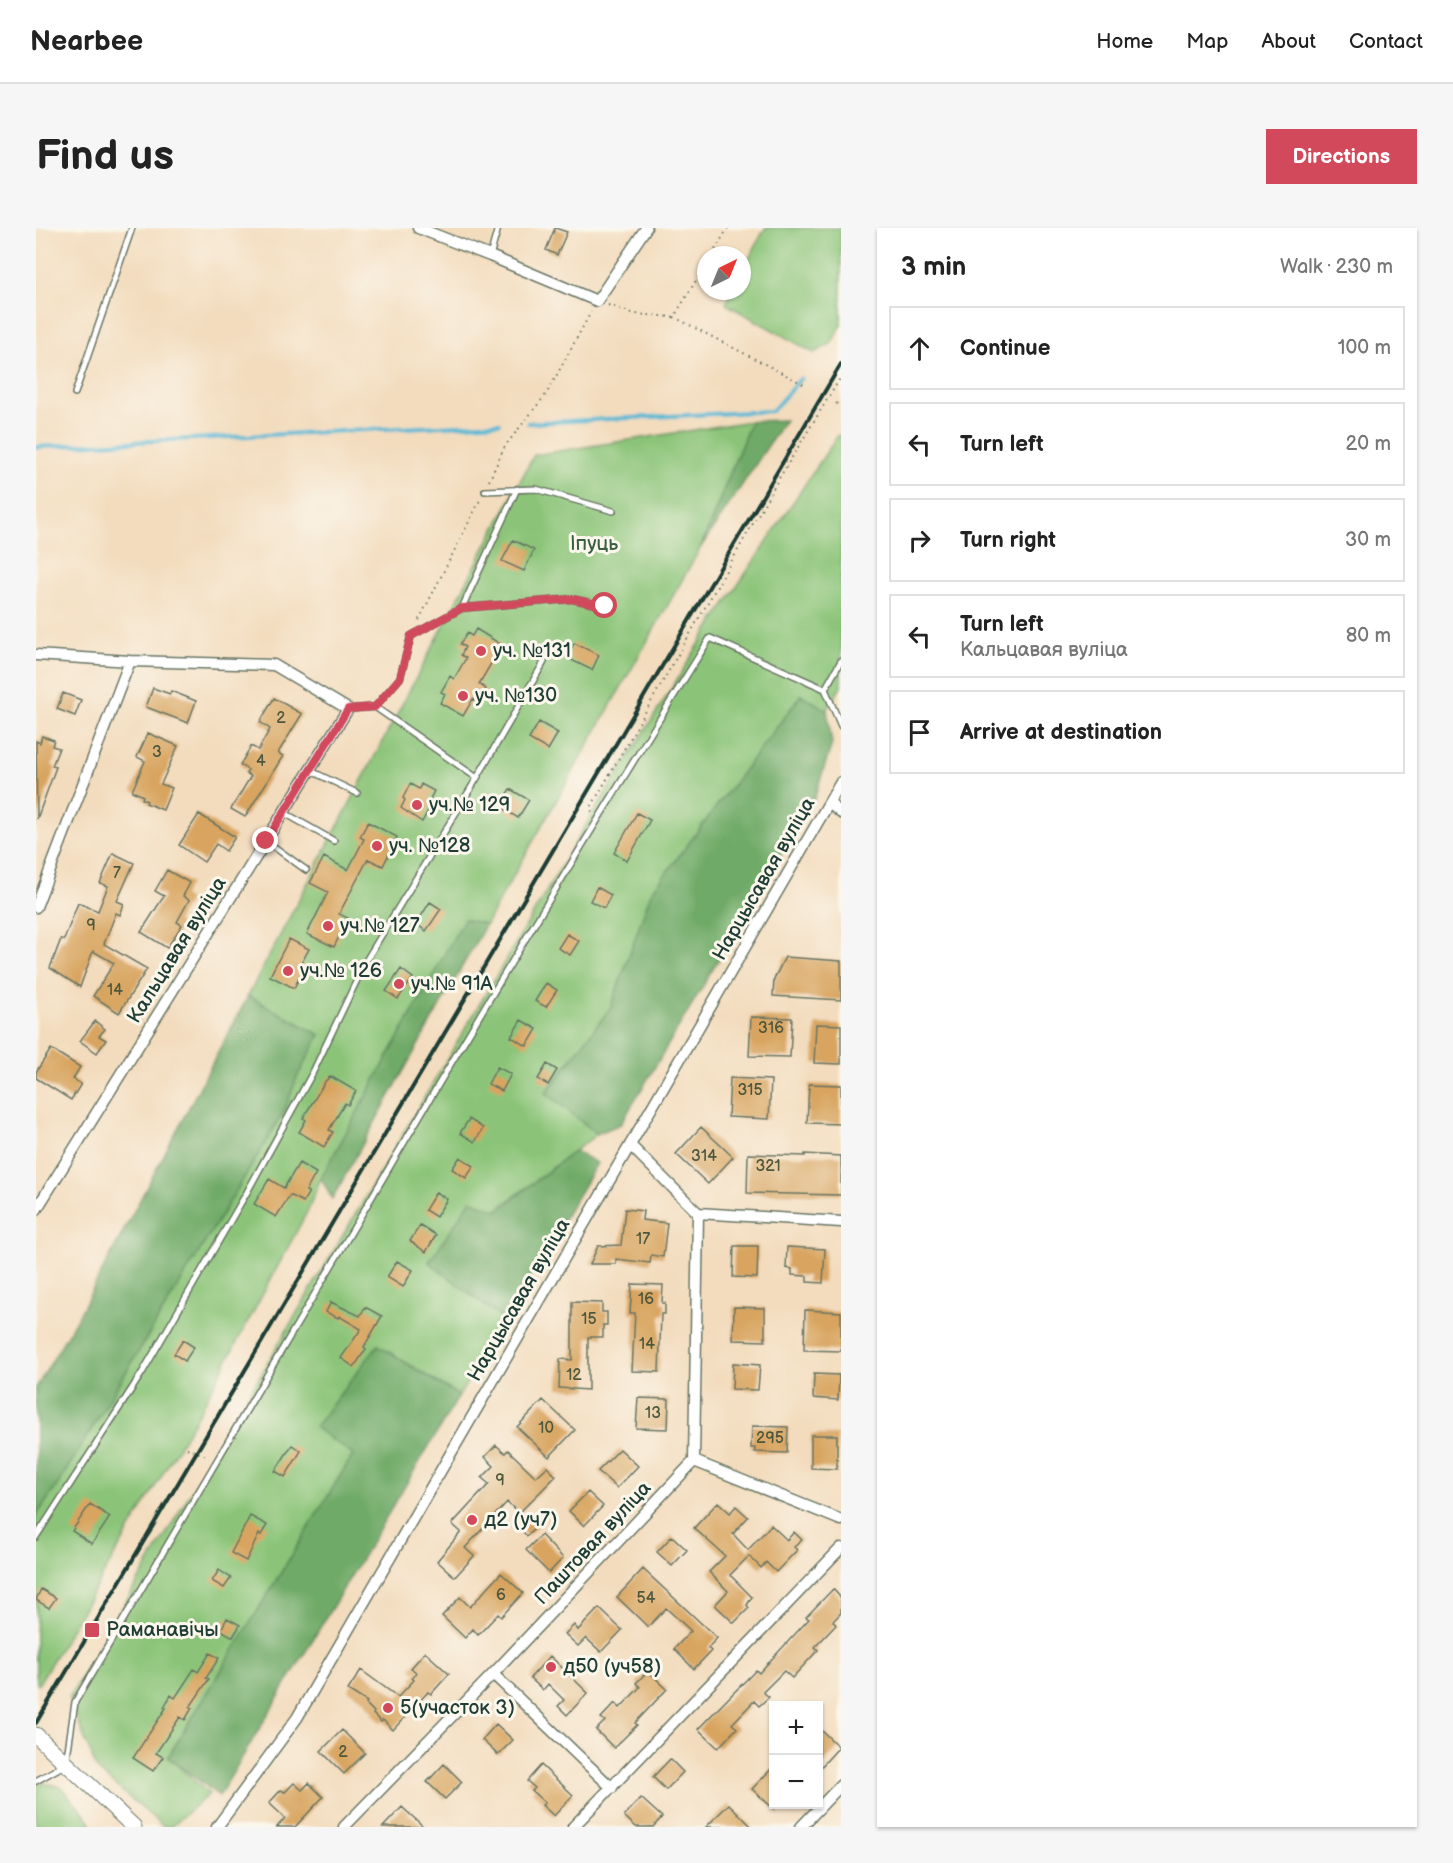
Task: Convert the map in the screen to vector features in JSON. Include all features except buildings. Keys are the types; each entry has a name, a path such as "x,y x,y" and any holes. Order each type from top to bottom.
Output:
{"street":[{"path":"418,228 597,301 646,228"},
{"path":"36,655 130,661 274,665 348,709"},
{"path":"36,907 130,661"},
{"name":"Кальцавая вуліца","path":"36,1210 348,709"},
{"name":"Нарцысавая вуліца","path":"223,1825 297,1718 841,782"},
{"path":"829,803 841,813"},
{"path":"630,1145 698,1213 841,1222"},
{"path":"698,1213 694,1461 841,1520"},
{"name":"Паштовая вуліца","path":"344,1827 494,1674 694,1461"},
{"path":"573,1827 841,1548"},
{"path":"494,1674 612,1788"},
{"path":"36,1736 134,1827"},
{"path":"801,1827 841,1785"}],"lane":[{"path":"75,393 132,228"},
{"path":"490,256 498,228"},
{"path":"462,608 517,489"},
{"path":"485,491 536,489 613,511"},
{"path":"375,707 400,678 411,636 462,608 572,599 605,606"},
{"path":"36,1781 66,1764 75,1702 350,1233 710,638 825,689 841,726"},
{"path":"825,689 841,661"},
{"path":"36,1537 142,1372 246,1194 313,1072 367,959 477,778 544,662"},
{"path":"348,709 375,707 477,778"},
{"path":"309,770 357,793"},
{"path":"283,812 334,841"},
{"path":"266,841 306,870"}],"path":[{"path":"717,246 728,228"},
{"path":"674,317 697,279"},
{"path":"411,636 485,491 505,446 547,393 597,301 635,314 674,317 807,386"},
{"path":"594,827 591,807 775,485 841,377"},
{"path":"836,403 841,406"},
{"path":"187,1448 218,1461"}],"green space":[{"path":"765,228 841,228 841,325 831,344 814,353 726,304 728,300 751,300 751,255"},
{"path":"785,420 701,547 751,421"},
{"name":"Іпуць","path":"751,421 701,547 486,924 464,920 321,1178 307,1212 201,1409 38,1685 36,1683 36,1516 58,1484 284,1112 297,1077 320,1035 248,996 534,455"},
{"path":"838,435 841,436 841,687 827,710 801,695 651,893 611,1007 546,1092 597,1134 429,1261 504,1320 459,1396 378,1345 315,1427 353,1455 168,1757 209,1794 170,1827 164,1827 97,1770 69,1698 581,833 708,630"},
{"path":"801,695 827,710 832,744 814,799 621,1124 597,1134 546,1093 611,1007 651,893"},
{"path":"464,919 486,924 332,1199 321,1178"},
{"path":"248,996 320,1035 297,1077 284,1112 58,1484 36,1516 36,1388 80,1313"},
{"path":"574,1151 597,1163 504,1320 429,1262 471,1200 498,1211"},
{"path":"378,1345 459,1396 219,1796 168,1757 353,1455 315,1427"},
{"path":"36,1782 60,1786 91,1822 90,1827 36,1827"}],"waterway":[{"path":"528,423 772,411 801,378"},
{"path":"36,447 500,423"}],"railway":[{"path":"36,1723 841,364"}],"place":[{"name":"уч. №131","path":"481,651"},
{"name":"уч. №130","path":"463,696"},
{"name":"уч.№ 129","path":"417,805"},
{"name":"уч. №128","path":"377,846"},
{"name":"уч.№ 127","path":"328,926"},
{"name":"уч.№ 126","path":"288,971"},
{"name":"уч.№ 91А","path":"399,984"},
{"name":"д2 (уч7)","path":"472,1520"},
{"name":"Раманавічы","path":"92,1630"},
{"name":"д50 (уч58)","path":"551,1667"},
{"name":"5(участок 3)","path":"388,1708"}],"route":[{"path":"266,841 348,709 375,707 400,678 411,636 462,608 572,599 605,606"}]}
